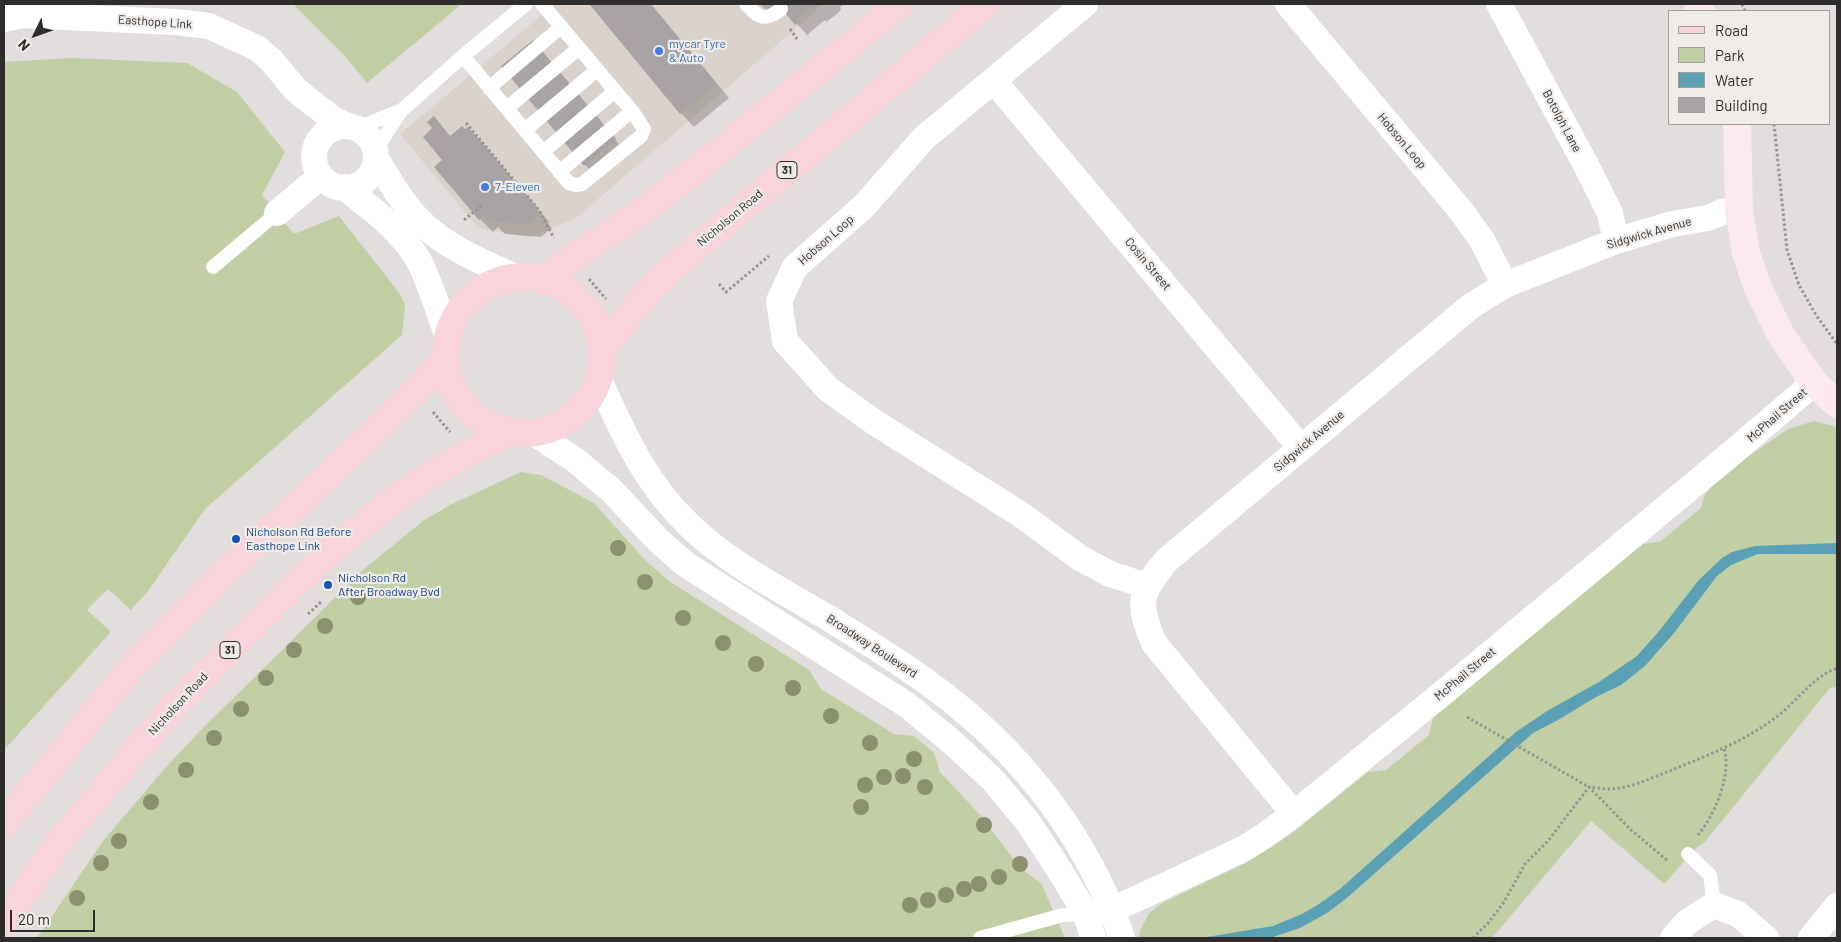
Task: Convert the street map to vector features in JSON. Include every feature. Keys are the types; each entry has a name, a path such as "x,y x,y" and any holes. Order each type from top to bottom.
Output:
{"main road":[{"path":"4,824 126,673 227,570 384,424 447,348 456,317 468,300 490,284 528,278 648,207 900,4"},
{"name":"Nicholson Road","path":"602,350 644,296 682,259 986,4"},
{"name":"Nicholson Road","path":"4,925 40,868 63,837 173,707 294,585 333,549 395,499 428,476 468,453 522,432 557,426 577,414 592,395 601,373 602,350 597,326 584,304 565,288 528,278"},
{"path":"447,348 452,384 466,406 486,423 522,432"}],"street":[{"name":"Hobson Loop","path":"1085,4 924,138 864,206 795,267 779,301 785,341 828,389 874,422 1020,514 1080,558 1110,574 1147,586"},
{"name":"Hobson Loop","path":"1288,4 1461,211 1482,240 1505,286"},
{"name":"Botolph Lane","path":"1499,4 1588,167 1610,213 1616,241"},
{"name":"Easthope Link","path":"10,14 176,22 209,26 258,48 271,60 295,89 333,119 353,127"},
{"name":"Cosin Street","path":"994,81 1301,448"},
{"name":"Easthope Link","path":"295,89 307,113 316,146"},
{"path":"1737,125 1739,210 1746,253 1757,286 1781,335 1814,382 1837,404"},
{"path":"375,154 375,164 369,177 358,185 344,187 335,186 321,176 315,162 316,146 329,130 343,126 353,127 371,140 375,154 400,197 426,227 458,249 528,278"},
{"path":"277,213 321,176"},
{"path":"344,187 372,208 411,249 426,278 447,348"},
{"name":"Sidgwick Avenue","path":"1294,814 1154,643 1144,620 1143,598 1147,586 1167,560 1471,306 1505,286 1616,241 1672,224 1708,218 1722,212 1739,210"},
{"name":"Broadway Boulevard","path":"598,378 628,444 643,470 665,500 690,527 726,555 863,639 939,690 970,716 1015,759 1054,808 1085,853 1112,908 1122,938"},
{"name":"McPhail Street","path":"1090,926 1112,908 1136,899 1243,849 1294,814 1727,457 1814,382"},
{"path":"522,432 576,460 685,564 907,705 952,742 993,780 1028,822 1060,871 1090,926"},
{"path":"1673,938 1687,922 1714,905 1738,914 1766,938"},
{"path":"1811,938 1837,906"}],"lane":[{"path":"375,154 401,110 526,4"},
{"path":"463,56 569,183 582,184 641,136 644,129 632,111 542,4"},
{"path":"746,4 758,16 765,18 773,16 781,10"},
{"path":"846,48 878,4"},
{"path":"490,88 562,27"},
{"path":"507,108 579,48"},
{"path":"525,130 597,70"},
{"path":"543,152 615,91"},
{"path":"353,127 401,110"},
{"path":"559,172 632,111"},
{"path":"213,268 277,213"},
{"path":"1688,854 1710,875 1714,905"},
{"path":"980,938 1004,935 1063,915 1090,926"}],"path":[{"path":"466,123 539,210 555,239"},
{"path":"1774,125 1787,250 1799,285 1816,315 1837,344"},
{"path":"464,220 481,206"},
{"path":"587,277 610,303"},
{"path":"432,410 454,437"},
{"path":"305,617 326,597"},
{"path":"1589,787 1609,789 1628,786 1724,748 1753,734 1824,673 1837,668"},
{"path":"1467,717 1589,787 1630,829 1673,866"},
{"path":"1694,840 1704,828 1716,806 1725,778 1726,753 1724,748"},
{"path":"1473,938 1488,923 1504,902 1525,864 1548,841 1589,787"}],"shaded area":[{"path":"555,4 824,4 575,219 530,237 478,228 400,134"}],"green space":[{"path":"293,4 462,4 367,83 344,55"},
{"path":"72,58 187,63 237,92 285,152 262,195 294,234 339,216 400,294 405,304 402,335 205,509 148,591 131,610 108,589 87,610 111,632 4,750 4,62"},
{"path":"1814,421 1837,427 1837,687 1830,688 1704,843 1697,847 1664,884 1591,821 1492,938 1139,938 1140,931 1149,913 1164,902 1246,863 1290,835 1368,772 1386,770 1429,735 1433,717 1643,544 1661,541 1701,508 1704,496 1710,488 1749,456 1788,429"},
{"path":"521,472 541,475 594,503 644,559 669,581 809,670 821,689 894,734 914,736 934,753 940,772 983,818 1020,868 1041,883 1065,938 37,938 103,841 166,767 363,570 423,521 450,505"}],"water":[{"path":"1837,543 1837,554 1758,554 1731,565 1717,576 1674,633 1645,666 1621,685 1533,733 1348,897 1327,913 1300,928 1270,938 1201,938 1273,926 1302,914 1340,889 1516,732 1547,711 1599,682 1637,656 1698,581 1722,558 1732,552 1755,546"}],"building":[{"name":"mycar Tyre & Auto","path":"650,4 717,84 680,114 590,5"},
{"path":"778,4 820,4 795,20 798,23 795,25"},
{"path":"533,40 616,139 584,166 501,66"},
{"name":"7-Eleven","path":"434,116 450,136 462,126 465,129 468,127 537,208 536,210 540,214 528,224 491,221 485,214 479,220 434,167 442,160 423,137 432,128 427,122"}],"place":[{"name":"mycar Tyre & Auto","path":"659,51"},
{"name":"7-Eleven","path":"485,187"},
{"name":"Nicholson Rd Before Easthope Link","path":"236,539"},
{"name":"Nicholson Rd After Broadway Bvd","path":"328,585"}]}
